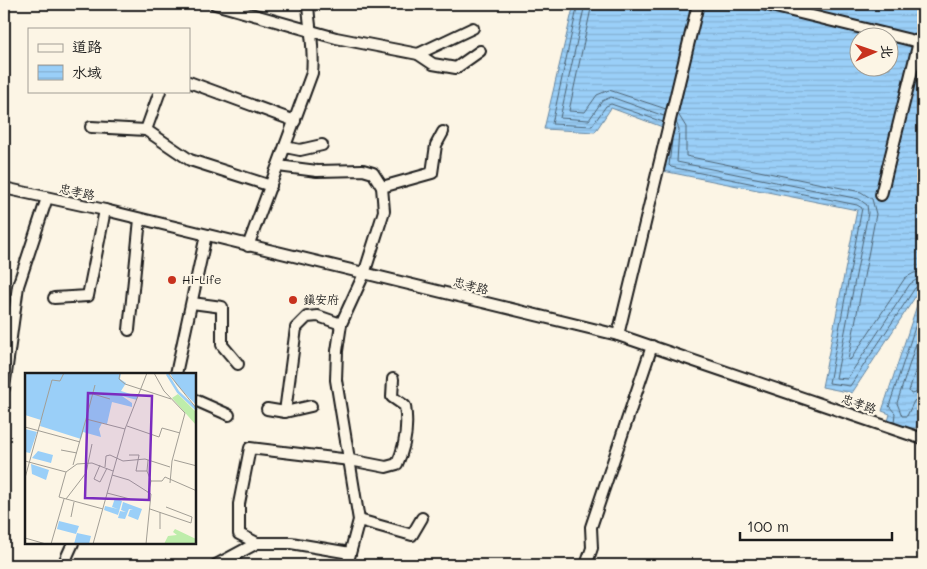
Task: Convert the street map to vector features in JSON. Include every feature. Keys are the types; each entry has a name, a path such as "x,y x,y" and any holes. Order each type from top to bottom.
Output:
{"street":[{"path":"215,4 336,38 418,54 433,64 456,68 480,51"},
{"path":"248,246 312,73 314,57 309,29 308,4"},
{"path":"618,335 698,4"},
{"path":"763,4 921,43 881,195"},
{"path":"418,54 473,28"},
{"path":"190,82 295,121"},
{"path":"146,130 160,92"},
{"path":"91,127 146,130 190,160 271,186"},
{"path":"382,187 432,173 436,145 443,132"},
{"path":"285,147 300,150 322,145"},
{"path":"278,166 317,171 362,170 373,173 382,187 384,211 364,274 341,324 336,380 359,520 347,565"},
{"name":"忠孝路","path":"4,188 105,210 618,335 923,439"},
{"path":"4,388 18,286 47,198"},
{"path":"54,298 88,296 105,210"},
{"path":"129,330 140,219"},
{"path":"176,373 206,235"},
{"path":"192,303 222,308 222,345 238,364"},
{"path":"285,412 296,328 307,317 318,316 341,324"},
{"path":"586,565 592,548 591,527 652,346"},
{"path":"350,554 291,543 256,543 239,534 239,504 250,448 350,460 386,467 397,464 403,453 408,424 405,406 392,396 393,379"},
{"path":"196,400 230,415"},
{"path":"267,409 285,412 311,406"},
{"path":"359,520 412,535 422,518"},
{"path":"216,565 256,543"},
{"path":"74,544 64,563 76,565"}],"water":[{"path":"574,4 923,4 923,285 852,393 822,387 857,210 663,171 668,129 611,108 595,132 544,129"},
{"path":"923,287 923,402 916,428 886,429 890,414 882,411"}],"place":[{"name":"Hi-Life","path":"172,280"},
{"name":"鎮安府","path":"293,300"}]}
